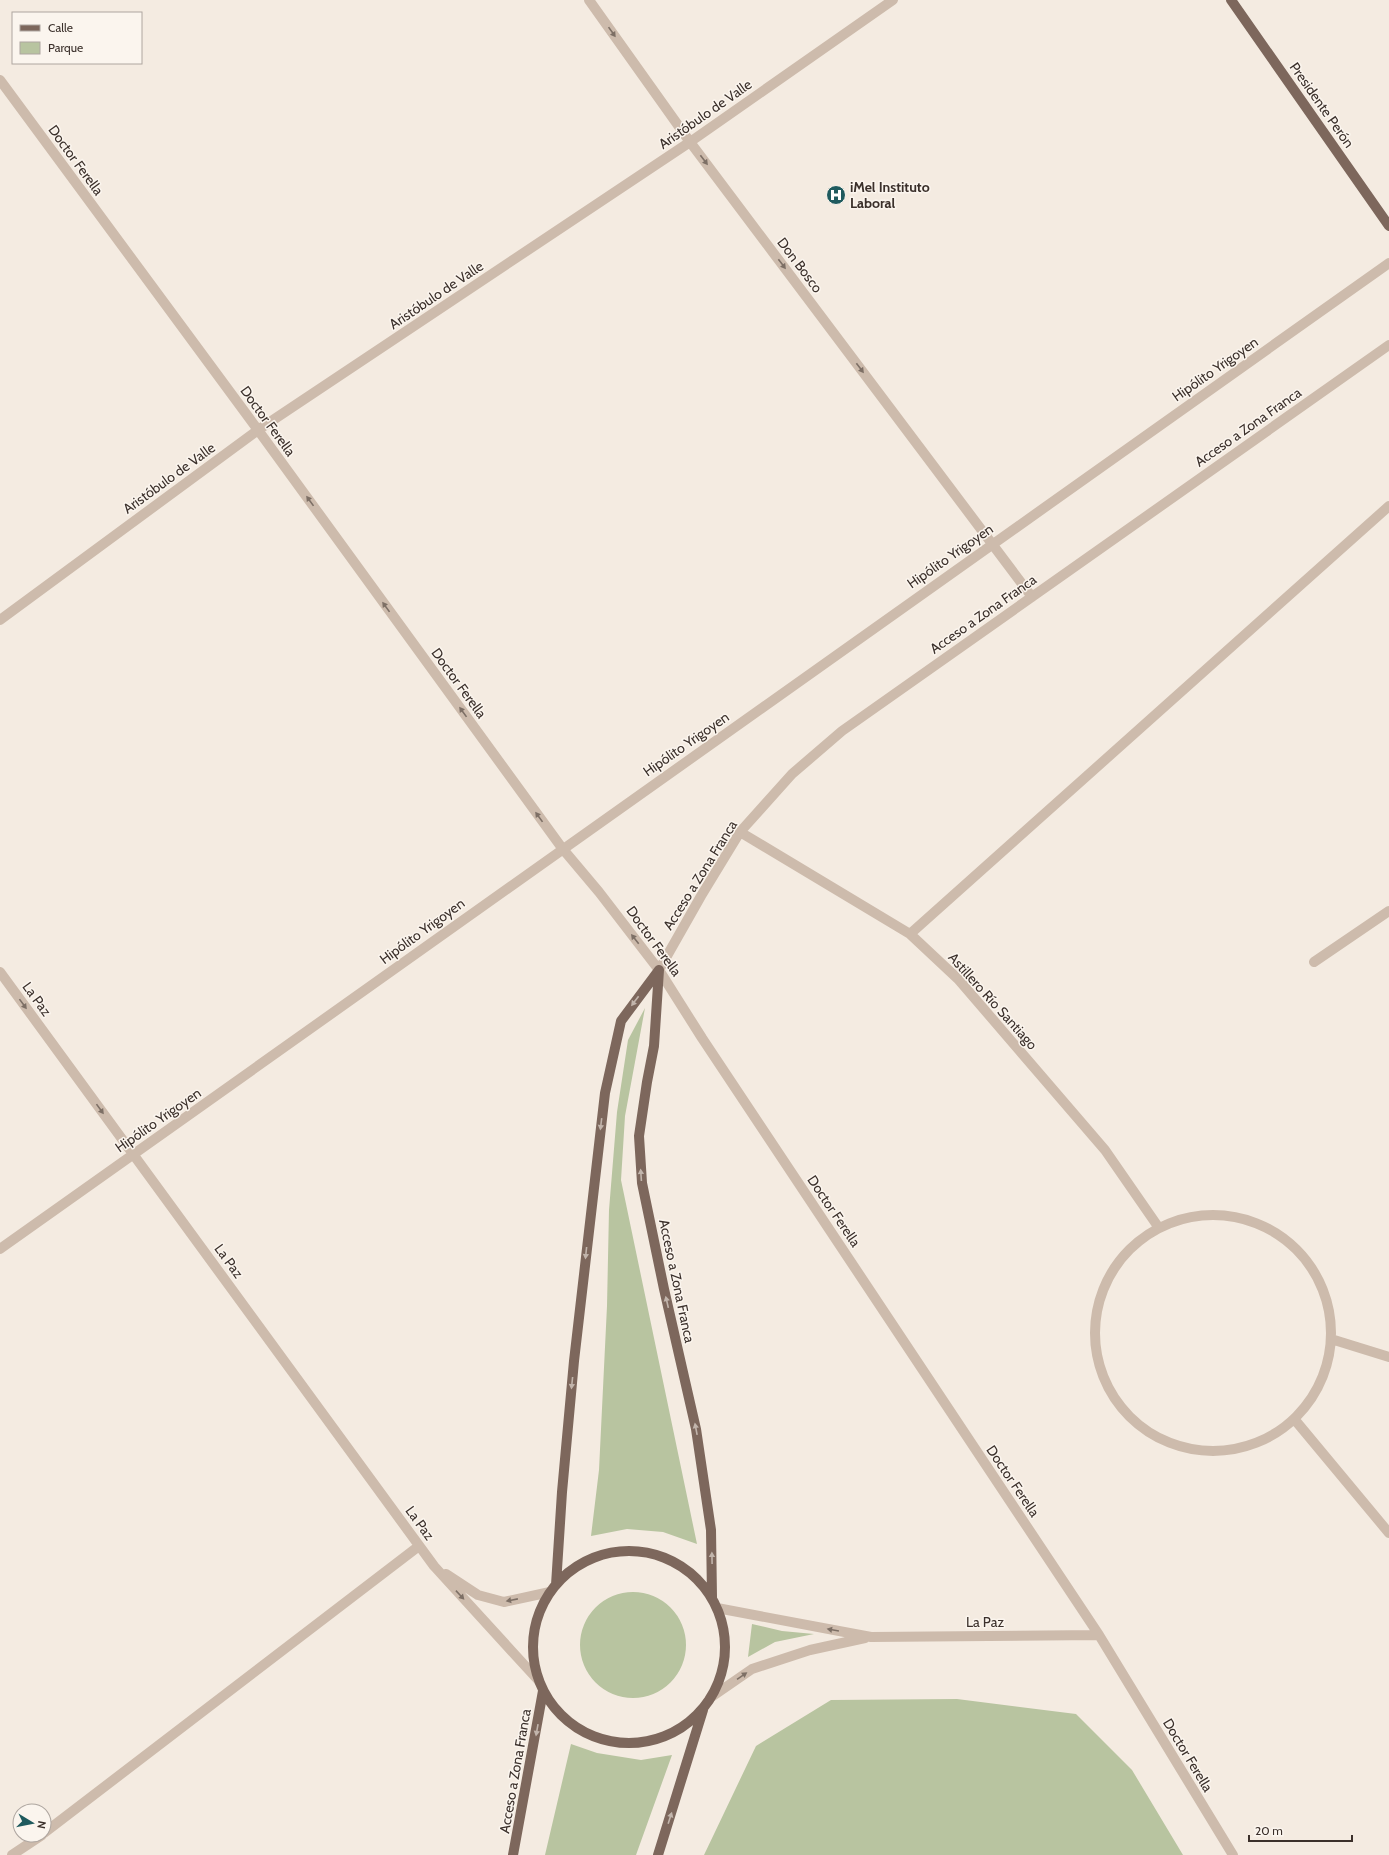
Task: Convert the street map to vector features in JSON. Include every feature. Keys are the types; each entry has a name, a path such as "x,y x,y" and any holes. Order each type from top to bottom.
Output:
{"main road":[{"name":"Presidente Perón","path":"1231,0 1389,226"},
{"name":"Acceso a Zona Franca","path":"553,1588 574,1369 605,1093 621,1020 659,970"},
{"name":"Acceso a Zona Franca","path":"659,970 654,1046 639,1136 642,1183 664,1289 696,1429 711,1530 712,1597"},
{"path":"658,1855 703,1710 719,1684 726,1655 724,1625 712,1597 692,1573 664,1556 633,1550 601,1554 573,1569 553,1588 540,1610 535,1630 533,1651 536,1672 544,1691 562,1716 588,1735 618,1744 650,1742 679,1730 703,1710"},
{"name":"Acceso a Zona Franca","path":"513,1855 544,1691"}],"street":[{"name":"Don Bosco","path":"589,0 690,142 1032,597"},
{"name":"Aristóbulo de Valle","path":"0,620 258,430 690,142 893,0"},
{"name":"Doctor Ferella","path":"0,80 258,430 562,848 599,892 659,970 702,1038 1099,1635 1233,1855"},
{"name":"Hipólito Yrigoyen","path":"0,1249 562,848 1389,263"},
{"name":"Acceso a Zona Franca","path":"659,970 700,896 740,832 792,774 842,731 1389,345"},
{"path":"910,934 1389,506"},
{"name":"Astillero Río Santiago","path":"740,832 910,934 958,979 1105,1150 1159,1228"},
{"path":"1314,962 1389,911"},
{"name":"La Paz","path":"0,972 434,1566 540,1681"},
{"path":"1227,1215 1262,1225 1291,1244 1314,1271 1328,1304 1331,1339 1326,1369 1314,1396 1294,1420 1261,1442 1222,1452 1182,1448 1145,1431 1116,1402 1099,1366 1094,1326 1104,1286 1126,1252 1159,1228 1192,1216 1227,1215"},
{"path":"1331,1339 1389,1357"},
{"path":"1294,1420 1389,1533"},
{"path":"52,1827 419,1546"},
{"name":"La Paz","path":"434,1566 478,1595 504,1602 553,1588"},
{"name":"La Paz","path":"717,1608 871,1637 1099,1635"},
{"name":"La Paz","path":"710,1698 752,1669 810,1650 871,1637"},
{"path":"12,1855 30,1843"}],"green space":[{"path":"645,1008 625,1116 621,1180 697,1544 663,1532 627,1529 591,1536 599,1470 607,1306 609,1210 617,1112 628,1040"},
{"path":"633,1592 653,1596 670,1608 682,1625 686,1645 682,1665 670,1682 653,1694 633,1698 613,1694 596,1682 584,1665 580,1645 584,1625 596,1608 613,1596"},
{"path":"752,1624 782,1631 814,1634 775,1642 748,1657"},
{"path":"957,1699 1076,1714 1132,1770 1183,1855 704,1855 756,1746 831,1700"},
{"path":"571,1744 597,1753 641,1760 672,1755 636,1855 545,1855"}],"place":[{"name":"iMel Instituto Laboral","path":"836,195"}]}
